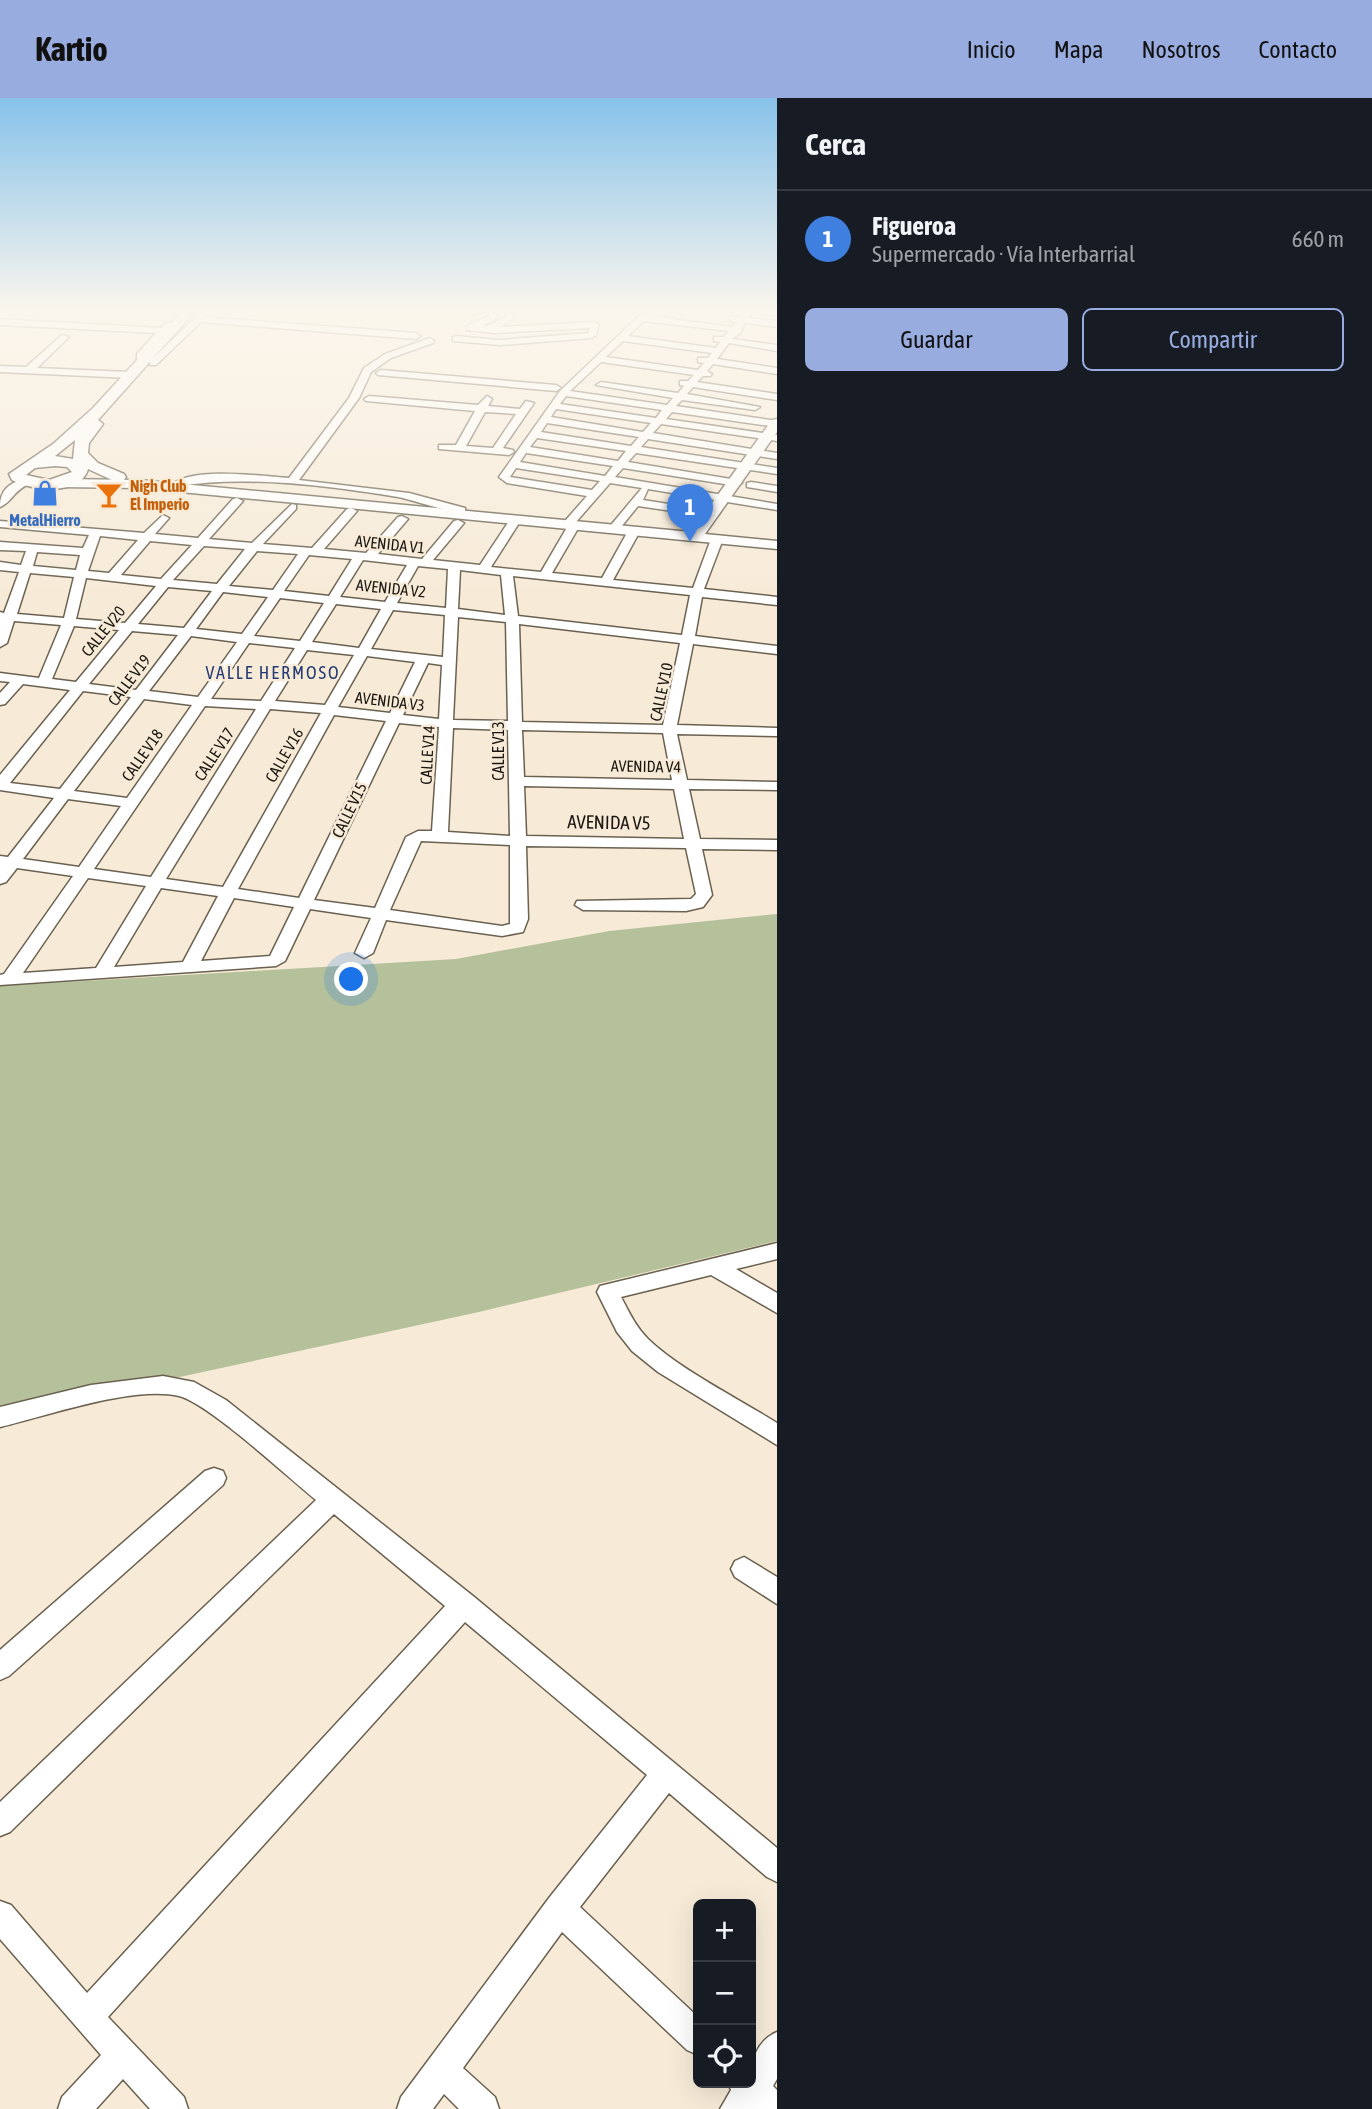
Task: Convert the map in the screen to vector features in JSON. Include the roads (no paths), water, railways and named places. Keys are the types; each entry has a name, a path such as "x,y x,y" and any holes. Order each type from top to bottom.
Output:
{"highway":[{"path":"22,479 20,470 56,450 107,405"},
{"path":"3,465 22,479 45,484 61,483 75,477 80,464 81,443 109,405"},
{"path":"3,465 56,450"},
{"path":"3,465 64,461 93,466 118,477"}],"main road":[{"path":"705,536 713,514 744,484 775,433"},
{"path":"705,536 760,459"},
{"path":"118,477 460,517 573,523 777,543"},
{"path":"61,483 126,482 515,520 617,525 705,536"}],"street":[{"path":"287,482 340,405"},
{"path":"442,405 523,412"},
{"path":"459,448 483,405"},
{"path":"496,451 528,405"},
{"path":"646,405 775,433"},
{"path":"544,577 573,523 593,494 673,405"},
{"path":"741,405 763,408"},
{"path":"593,494 505,479 512,458 524,449 553,406 775,433"},
{"path":"543,419 760,459 777,471"},
{"path":"533,434 633,450 760,459"},
{"path":"443,447 496,451 512,458 607,478 777,507"},
{"path":"524,449 777,489"},
{"path":"179,483 227,478 414,496 460,517 420,562"},
{"path":"1,500 22,479"},
{"path":"617,525 642,492 651,486"},
{"name":"CALLE V20","path":"0,786 165,582 237,501"},
{"path":"637,502 713,514"},
{"name":"CALLE V19","path":"0,879 7,862 65,794 220,588 292,507"},
{"name":"CALLE V18","path":"4,980 83,872 276,594 310,552 351,511"},
{"path":"113,576 163,518"},
{"name":"CALLE V17","path":"102,974 334,599 365,557 402,519"},
{"path":"483,570 515,520"},
{"name":"AVENIDA V1","path":"0,524 420,562 777,601"},
{"path":"44,682 69,622 87,552 96,531"},
{"path":"605,584 634,531"},
{"name":"CALLE V10","path":"583,905 686,906 697,903 704,895 669,730 690,640 705,536"},
{"path":"0,546 87,552"},
{"path":"0,643 5,616 33,548"},
{"name":"CALLE V16","path":"188,968 281,795 420,562"},
{"name":"AVENIDA V2","path":"0,566 334,599 777,650"},
{"name":"CALLE V14","path":"440,836 454,566"},
{"name":"CALLE V13","path":"507,573 512,619 516,728 515,781 520,919 517,928"},
{"path":"5,616 187,632 450,662"},
{"name":"CALLE V15","path":"188,968 276,961 423,659"},
{"name":"AVENIDA V3","path":"0,677 201,702 289,706 446,724 516,728 777,732"},
{"path":"0,701 20,680"},
{"name":"AVENIDA V4","path":"515,781 777,786"},
{"path":"0,786 130,803"},
{"path":"364,953 412,839 424,835 440,836"},
{"name":"AVENIDA V5","path":"440,836 518,841 777,845"},
{"path":"7,862 502,932 517,928"},
{"path":"4,980 188,968"},
{"path":"777,1251 608,1292 625,1326 640,1345 666,1365 777,1435"},
{"path":"713,1266 777,1304"},
{"path":"0,1417 126,1389 162,1384 184,1387 218,1407 464,1604 777,1867"},
{"path":"0,1667 214,1478"},
{"path":"0,1822 333,1499"},
{"path":"744,1570 777,1592"},
{"path":"87,2017 464,1604"},
{"path":"413,2109 560,1909 667,1772"},
{"path":"560,1909 693,2034"},
{"path":"0,1916 87,2017 172,2109"},
{"path":"751,2098 777,2048"},
{"path":"74,2109 122,2056"},
{"path":"443,2071 483,2109"}],"place":[{"name":"MetalHierro","path":"45,493"},
{"name":"Nigh Club El Imperio","path":"109,495"},
{"name":"Figueroa","path":"690,542"}],"district":[{"name":"VALLE HERMOSO","path":"273,672"}]}
